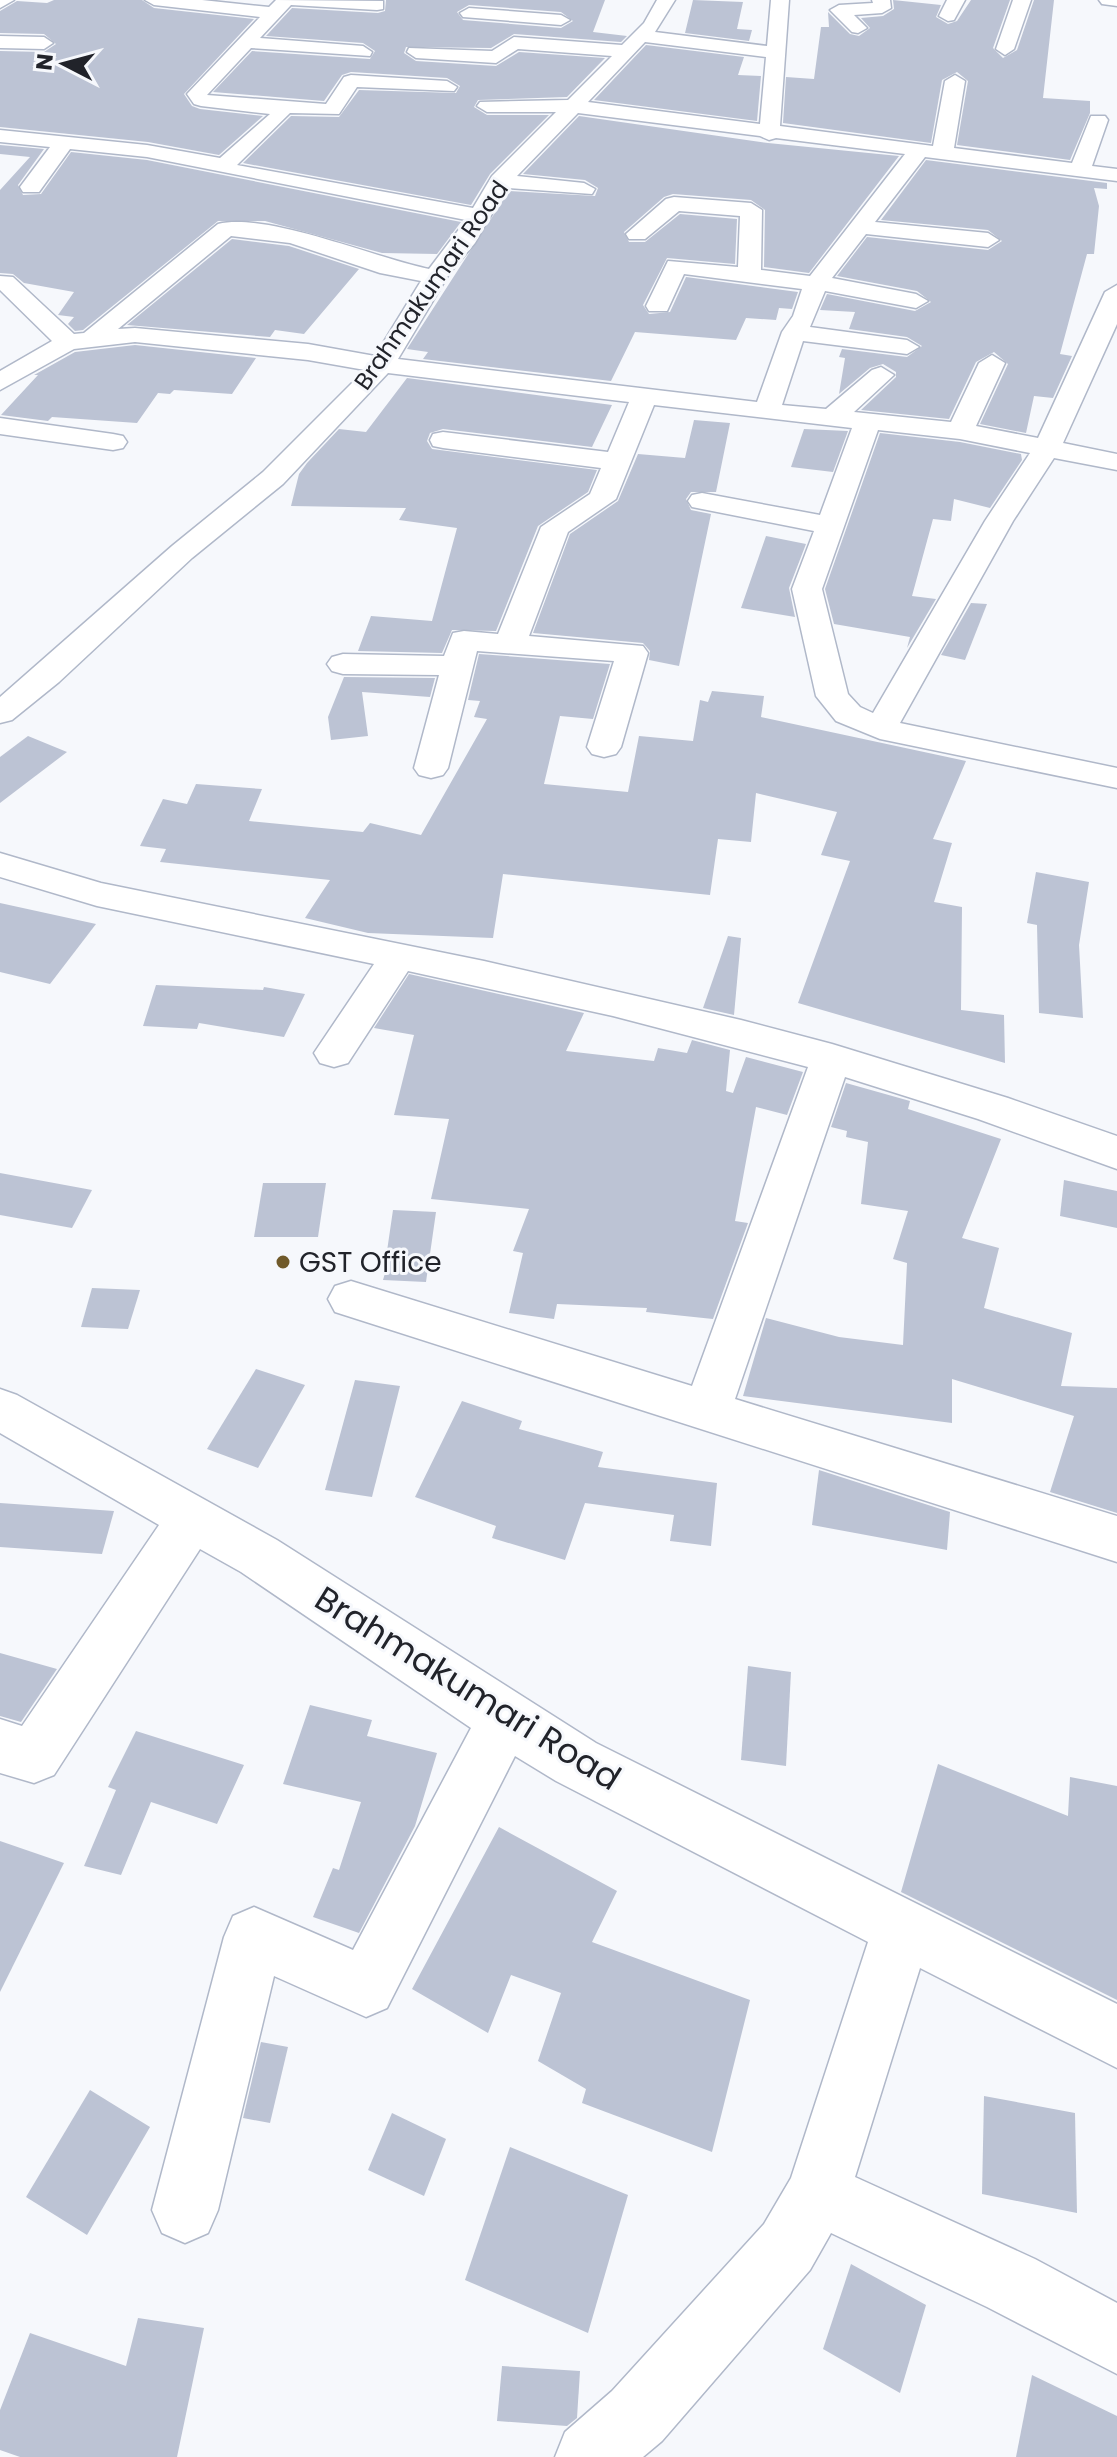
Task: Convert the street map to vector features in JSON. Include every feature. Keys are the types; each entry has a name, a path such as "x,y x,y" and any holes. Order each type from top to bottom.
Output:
{"street":[{"path":"519,0 530,0"},
{"name":"Brahmakumari Road","path":"0,713 48,675 182,552 273,478 382,365 435,277 464,243 500,181 666,0"},
{"path":"769,134 780,0"},
{"path":"858,28 839,10 882,8 881,0"},
{"path":"1005,49 1022,0"},
{"path":"1108,0 1117,1"},
{"path":"161,23 164,1 377,5"},
{"path":"281,4 243,42 198,97 332,110 351,81 447,87"},
{"path":"469,13 575,21"},
{"path":"320,48 333,32 345,31"},
{"path":"416,52 496,57 514,43 634,34 774,52"},
{"path":"0,42 44,43"},
{"path":"243,42 363,52"},
{"path":"0,56 25,60"},
{"path":"767,411 794,332 805,316 817,283 859,227 930,153 955,81"},
{"path":"224,165 279,116 281,110 270,105"},
{"path":"487,106 572,106 769,134 1117,175"},
{"path":"1080,171 1098,120"},
{"path":"0,136 147,151 224,165 234,172 479,216"},
{"path":"31,187 64,143"},
{"path":"500,181 584,189"},
{"path":"637,234 674,204 751,210 749,276"},
{"path":"859,227 988,240"},
{"path":"94,337 226,229 293,237 388,268 435,277"},
{"path":"658,306 676,266 817,283 916,301"},
{"path":"5,282 68,342"},
{"path":"880,729 999,521 1047,448 1101,334 1117,292"},
{"path":"794,332 907,347"},
{"path":"0,382 68,342 135,335 308,352 382,365 960,431 1117,462"},
{"path":"960,431 992,363"},
{"path":"832,418 881,375"},
{"path":"510,644 555,527 602,499 646,394"},
{"path":"868,421 832,526 817,553 807,589 832,696 848,714 880,729 1117,778"},
{"path":"0,426 113,442"},
{"path":"443,440 618,462"},
{"path":"702,501 832,526"},
{"path":"431,768 464,640 632,653 604,747"},
{"path":"343,664 457,666"},
{"path":"0,865 97,894 776,1041 1014,1113 1117,1153"},
{"path":"334,1053 398,957"},
{"path":"707,1410 832,1058"},
{"path":"351,1299 1117,1539"},
{"name":"Brahmakumari Road","path":"0,1409 259,1556 505,1719 576,1762 1117,2037"},
{"path":"0,1746 34,1756 191,1520"},
{"path":"185,2210 254,1937 366,1987 505,1719"},
{"path":"590,2457 637,2416 787,2247 818,2193 902,1930"},
{"path":"818,2193 1011,2283 1117,2340"}],"building":[{"path":"54,0 142,0 154,8 254,19 184,94 192,106 200,109 263,116 219,155 148,142 0,127 0,51 44,52 56,44 44,34 0,33 0,11 17,1 47,3"},
{"path":"386,0 605,0 593,32 627,36 621,42 514,34 491,48 406,47 404,53 416,61 496,66 519,52 605,58 567,97 478,100 474,107 487,115 549,115 490,174 471,205 243,163 291,116 339,117 359,90 456,93 460,86 447,78 351,72 342,75 324,101 213,92 252,51 370,59 375,51 363,43 266,36 292,8 385,11","holes":["469,5 561,12 573,21 561,28 463,20 457,12"]},
{"path":"693,0 743,2 737,29 752,30 749,41 685,33"},
{"path":"893,0 941,5 936,17 948,24 957,21 971,0 1010,0 993,48 1003,58 1017,50 1034,0 1054,0 1043,98 1090,101 1090,113 1070,160 957,145 968,81 957,72 942,80 931,143 783,123 786,77 814,79 821,27 829,27 828,12 850,34 859,36 870,28 861,18 883,16 894,9"},
{"path":"646,45 744,57 738,75 761,76 757,121 594,100"},
{"path":"579,116 768,143 899,156 809,273 764,267 765,210 751,200 673,194 664,197 624,232 629,242 645,242 680,214 737,219 735,264 667,258 643,305 649,314 670,312 686,277 798,292 792,309 779,308 776,320 746,318 736,340 635,332 611,381 423,359 428,352 407,349 509,191 595,196 598,188 585,180 523,174"},
{"path":"0,145 44,149 18,185 23,195 41,194 71,152 147,160 461,222 437,254 382,253 265,221 218,221 83,330 75,331 68,324 74,317 58,315 74,292 24,283 13,274 0,273 0,190 30,157 0,154"},
{"path":"926,160 1107,183 1107,189 1094,188 1099,206 1094,254 1087,254 1060,354 1072,356 1053,398 1034,396 1026,433 980,424 1008,364 994,352 976,362 949,419 861,410 896,377 896,372 883,364 870,368 839,394 845,358 839,357 842,349 907,357 922,346 907,337 849,329 855,312 820,310 827,294 915,311 931,302 917,291 837,276 867,237 988,250 1002,241 988,230 881,220"},
{"path":"232,239 289,246 359,269 304,334 275,330 270,337 127,325"},
{"path":"135,345 256,358 232,394 174,390 170,394 158,393 137,423 52,417 48,421 1,415 38,375 34,375 75,352"},
{"path":"407,378 612,405 592,447 443,429 430,433 427,441 432,449 597,470 588,492 538,526 496,631 452,630 442,653 358,651 371,616 432,621 457,528 399,520 406,508 291,506 299,474 307,463 339,429 366,432"},
{"path":"694,420 730,423 716,492 691,492 686,499 691,510 711,514 679,666 649,660 650,651 643,643 533,633 570,534 618,501 638,454 685,458"},
{"path":"804,429 848,431 833,472 791,467"},
{"path":"880,433 960,442 1021,454 1022,460 990,508 954,499 951,521 933,519 912,596 936,599 907,648 910,637 834,624 825,589"},
{"path":"766,536 806,544 789,588 795,617 741,608"},
{"path":"971,603 987,604 965,660 941,655"},
{"path":"479,654 610,664 593,719 560,716 544,784 628,792 639,736 693,741 700,700 708,702 712,691 764,696 761,717 966,761 933,839 952,843 934,902 962,907 961,1010 1004,1015 1005,1063 798,1003 850,861 821,855 837,812 756,793 751,842 718,839 710,895 503,874 493,938 368,933 305,918 330,880 160,862 166,849 140,846 163,799 187,804 196,784 262,789 249,821 363,832 370,823 421,835 487,719 474,717 480,701 468,700"},
{"path":"344,677 435,678 430,697 362,692 368,736 331,740 328,717"},
{"path":"28,736 67,752 0,803 0,757"},
{"path":"1036,872 1089,882 1079,945 1083,1018 1039,1013 1037,925 1027,923"},
{"path":"0,903 96,924 50,984 0,972"},
{"path":"728,936 741,938 734,1015 703,1008"},
{"path":"409,974 584,1013 566,1051 654,1061 658,1048 687,1053 692,1040 730,1050 726,1091 733,1093 746,1057 803,1072 787,1115 756,1107 735,1221 748,1223 713,1319 646,1312 647,1308 557,1304 554,1319 509,1313 523,1253 513,1251 529,1209 431,1199 449,1119 394,1115 414,1035 374,1028"},
{"path":"156,985 263,990 264,987 305,994 284,1037 199,1023 197,1029 143,1026"},
{"path":"846,1083 910,1101 908,1109 1001,1139 962,1238 999,1248 984,1308 1072,1333 1061,1386 1117,1388 1117,1513 1050,1492 1074,1416 952,1379 952,1423 743,1396 766,1318 839,1337 903,1345 907,1263 893,1259 908,1211 861,1204 868,1142 846,1137 847,1131 831,1127"},
{"path":"0,1173 92,1190 72,1228 0,1215"},
{"path":"1064,1180 1117,1191 1117,1228 1060,1216"},
{"path":"263,1183 326,1183 318,1237 254,1237"},
{"path":"393,1210 436,1212 426,1282 383,1280 391,1253 387,1251"},
{"path":"92,1288 140,1290 128,1329 81,1327"},
{"path":"256,1369 305,1385 258,1468 207,1449"},
{"path":"355,1380 400,1386 372,1497 325,1490"},
{"path":"462,1401 522,1421 519,1429 603,1452 598,1467 717,1483 711,1546 670,1541 674,1515 585,1503 565,1560 492,1538 496,1526 415,1497"},
{"path":"819,1470 950,1512 947,1550 812,1525"},
{"path":"0,1503 114,1511 102,1554 0,1547"},
{"path":"0,1653 57,1669 21,1722 0,1716"},
{"path":"748,1666 791,1672 786,1766 741,1760"},
{"path":"310,1705 372,1720 367,1736 437,1753 415,1826 359,1933 313,1917 333,1868 339,1870 361,1802 283,1784"},
{"path":"136,1731 244,1765 217,1824 151,1802 121,1875 84,1866 116,1790 108,1787"},
{"path":"938,1764 1068,1816 1070,1777 1117,1786 1117,2000 901,1892"},
{"path":"499,1827 617,1891 592,1942 750,2000 712,2152 582,2103 586,2089 538,2061 561,1993 511,1975 488,2033 412,1989"},
{"path":"0,1841 64,1863 0,1992"},
{"path":"261,2042 288,2047 270,2123 243,2118"},
{"path":"90,2090 150,2127 87,2235 26,2197"},
{"path":"984,2096 1075,2113 1077,2213 982,2194"},
{"path":"392,2113 446,2139 424,2196 368,2170"},
{"path":"510,2147 628,2195 588,2333 465,2280"},
{"path":"851,2264 926,2305 900,2393 823,2349"},
{"path":"138,2318 204,2328 177,2457 20,2457 0,2450 0,2410 30,2333 126,2366"},
{"path":"502,2366 580,2371 577,2418 567,2426 497,2421"},
{"path":"1032,2375 1117,2416 1117,2457 1016,2457"}],"place":[{"name":"GST Office","path":"283,1262"}]}
